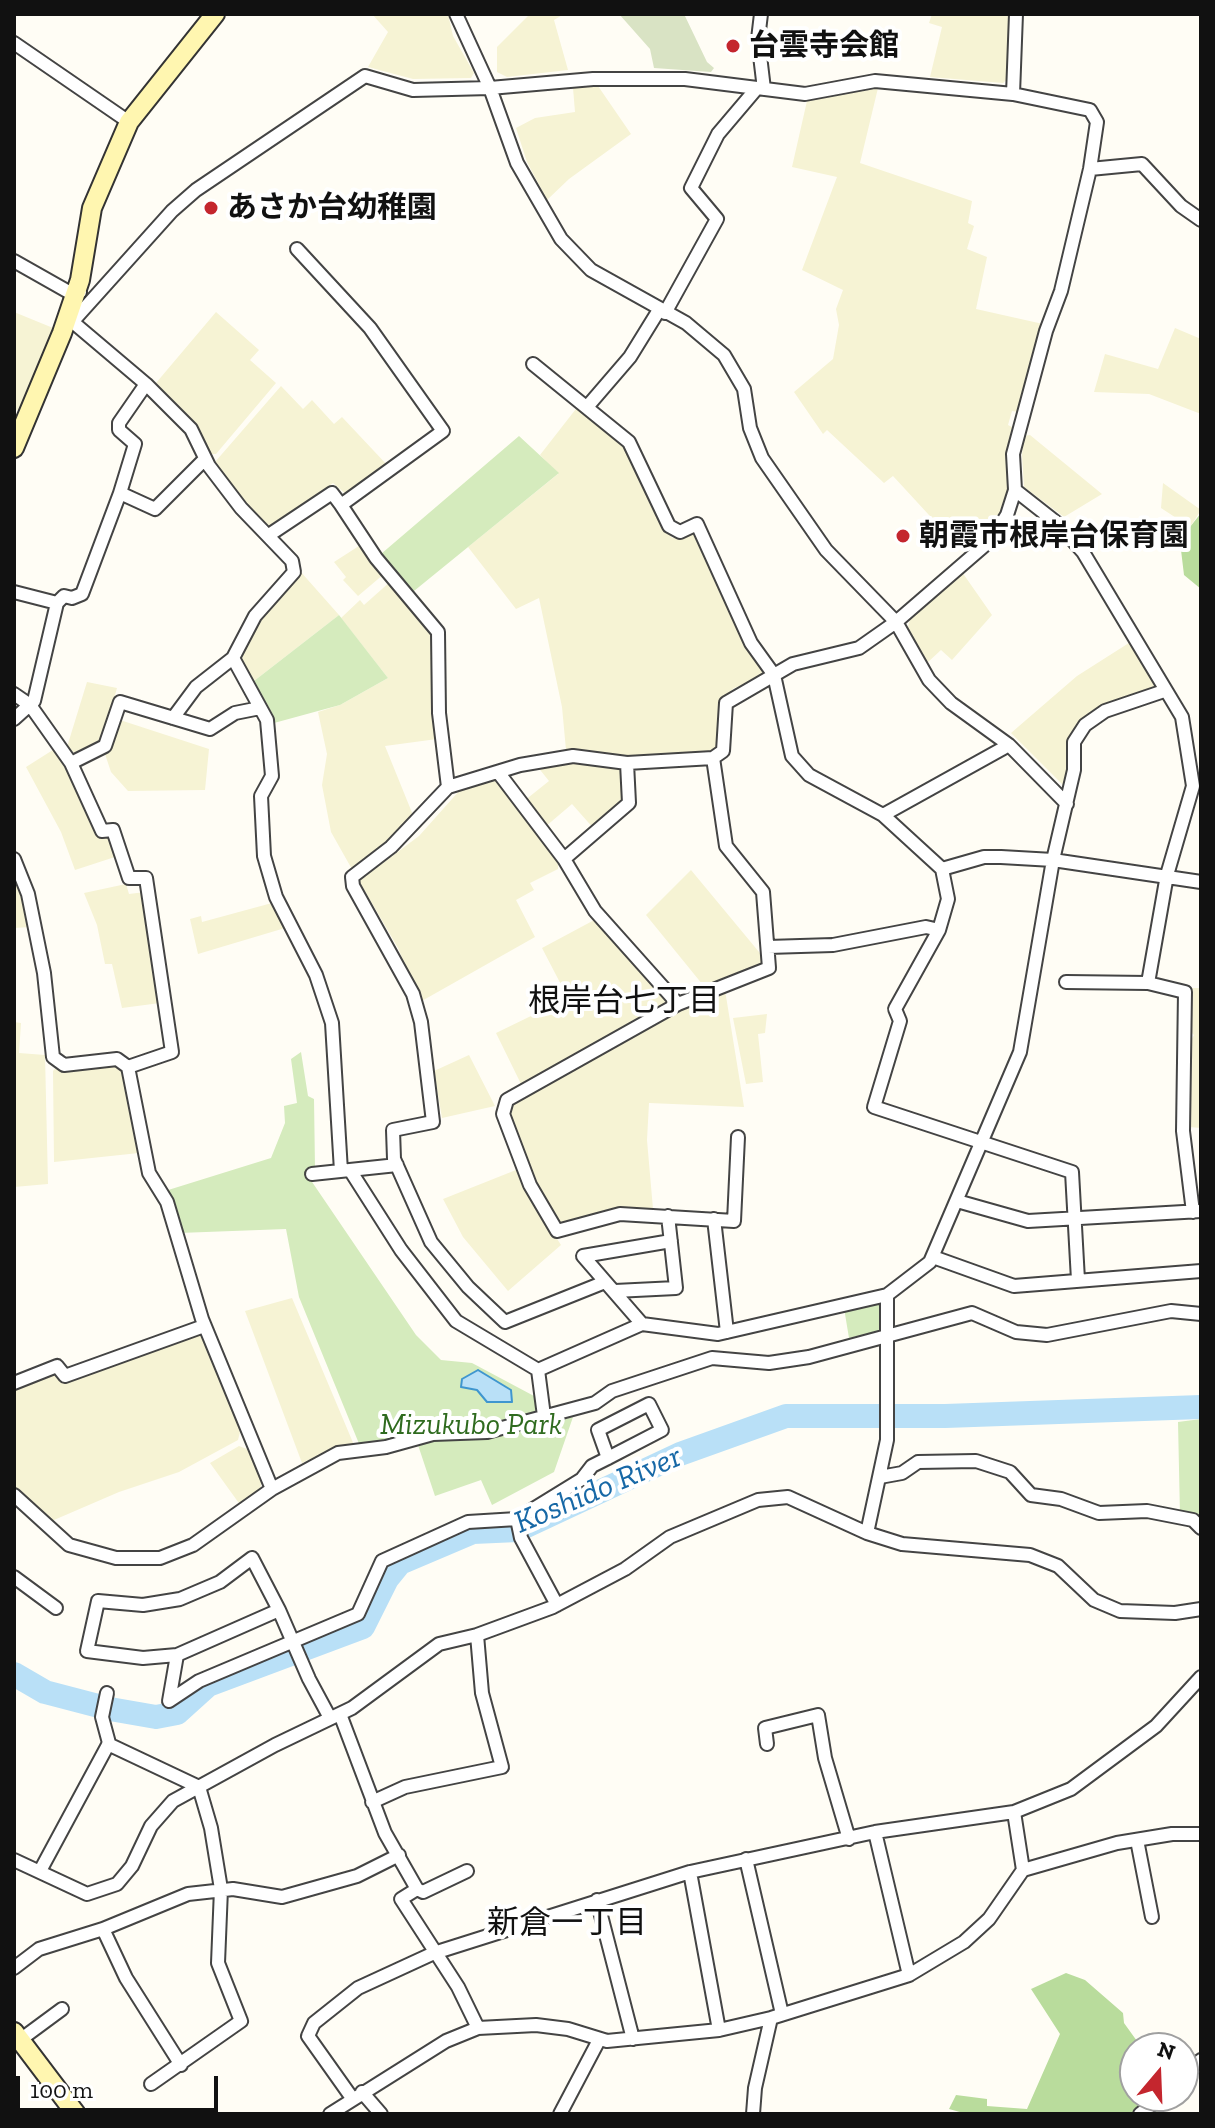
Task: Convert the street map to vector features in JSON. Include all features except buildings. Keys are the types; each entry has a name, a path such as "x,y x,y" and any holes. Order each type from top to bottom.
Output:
{"street":[{"path":"85,294 92,208 129,122 215,14"},
{"path":"456,14 490,88 517,163 561,239 591,270 686,323 724,355 744,389 750,428 762,458 826,550 896,622 929,680 951,703 1009,745 1067,804"},
{"path":"587,407 630,357 662,312 717,219 691,188 718,134 760,89 758,39 761,14"},
{"path":"1013,94 1016,14"},
{"path":"14,43 129,122"},
{"path":"14,448 85,294 196,190 365,76 413,90 490,88 593,79 685,79 805,94 875,81 1013,94 1090,110 1097,122 1090,169 1061,291 1046,331 1013,454 1015,490 1007,515 992,539 896,622 859,648 793,664 726,703 723,751 713,758 627,763 573,756 498,772 448,787 401,838 352,877 353,886 413,994 421,1022 433,1122 393,1130 397,1165 431,1242 468,1287 505,1322 605,1282"},
{"path":"1090,169 1142,164 1181,206 1201,220"},
{"path":"297,249 370,328 443,431 341,505"},
{"path":"14,261 67,291 85,294"},
{"path":"71,319 146,384 191,429 204,460 241,508 292,561 294,572 255,616 233,658 196,687 173,718"},
{"path":"533,364 629,442 669,526 680,532 697,524 751,643 774,675 792,756 809,775 883,815 942,869 948,899 939,930 895,1009 900,1021 874,1107 1072,1172 1078,1280"},
{"path":"14,719 34,701 57,603 64,596 72,598 82,594 135,444 119,430 119,423 146,384"},
{"path":"120,493 155,509 204,460"},
{"path":"1015,490 1057,523 1083,552 1182,717 1195,756 1193,786 1167,875 1148,983"},
{"path":"269,535 332,493 376,558 438,632 439,713 448,787"},
{"path":"14,592 57,603"},
{"path":"233,658 267,720 272,776 261,796 264,856 276,897 316,975 332,1023 346,1171 456,1321 538,1370"},
{"path":"538,1370 642,1324 718,1334 887,1295 933,1257 1020,1052 1053,860 1074,770 1074,742 1079,731 1105,711 1164,691"},
{"path":"14,694 30,705 71,763 102,831 113,830 129,878 146,878 172,1052 128,1067"},
{"path":"71,763 105,746 120,702 210,729 235,713 260,708"},
{"path":"883,815 937,788 1009,745"},
{"path":"713,758 726,846 763,892 769,968 678,1004 507,1100 503,1106 530,1185 557,1231 620,1214 734,1221 738,1137"},
{"path":"564,859 629,803 627,763"},
{"path":"498,772 564,859 595,911 678,1004"},
{"path":"942,869 984,857 1053,860 1201,882"},
{"path":"14,859 28,894 39,947 53,1057 64,1065 117,1059 128,1067 149,1173 167,1202 204,1326 272,1489"},
{"path":"768,947 833,945 926,927 939,930"},
{"path":"957,1201 1028,1221 1197,1211 1183,1131 1185,992 1148,983 1066,982"},
{"path":"312,1174 397,1165"},
{"path":"615,1291 676,1288 668,1216"},
{"path":"714,1219 727,1332"},
{"path":"642,1324 583,1256 671,1241"},
{"path":"933,1257 1014,1286 1201,1271"},
{"path":"867,1533 888,1425 887,1295"},
{"path":"14,1495 69,1545 136,1560 160,1558 193,1545 272,1489 338,1453 386,1447 433,1434 487,1432 595,1403 612,1391 712,1358 769,1363 809,1357 972,1313 1016,1332 1047,1335 1171,1311 1201,1314"},
{"path":"14,1383 57,1366 65,1376 204,1326"},
{"path":"538,1370 544,1416"},
{"path":"177,1655 169,1701 199,1681 358,1614 382,1561 468,1522 517,1521 582,1479 592,1466 608,1458 662,1430 649,1404 598,1430 608,1458"},
{"path":"880,1477 902,1473 918,1462 976,1461 1010,1472 1031,1495 1061,1499 1099,1513 1147,1511 1193,1520 1201,1528"},
{"path":"14,1860 87,1894 117,1884 132,1866 151,1826 173,1801 335,1716 439,1644 477,1635 557,1605 625,1569 670,1537 758,1500 788,1497 867,1533 902,1544 1030,1555 1058,1566 1094,1600 1120,1611 1175,1613 1201,1609"},
{"path":"517,1521 521,1538 557,1605"},
{"path":"279,1610 177,1655 143,1658 87,1651 98,1601 143,1605 180,1599 220,1582 252,1558 279,1610 299,1658 335,1716 372,1802 417,1889 423,1892 467,1871"},
{"path":"14,1577 56,1608"},
{"path":"372,1802 405,1787 502,1767 482,1693 477,1635"},
{"path":"381,2114 357,2095 308,2036 314,2023 358,1988 434,1953 690,1872 875,1832 1014,1812 1071,1789 1156,1726 1201,1677"},
{"path":"40,1871 108,1744 102,1717 107,1695"},
{"path":"767,1744 765,1728 818,1715 825,1758 849,1839"},
{"path":"108,1744 199,1787 211,1828 221,1889 218,1963 241,2021 151,2084"},
{"path":"1014,1812 1023,1870"},
{"path":"875,1832 909,1975"},
{"path":"330,2114 446,2041 478,2028 536,2025 568,2029 599,2040 719,2030 777,2016 909,1975 964,1942 989,1919 1023,1870 1137,1840 1201,1834"},
{"path":"1137,1840 1152,1917"},
{"path":"14,1968 39,1949 103,1929 188,1894 221,1889 282,1897 357,1876 399,1855"},
{"path":"746,1859 777,2016 755,2088 753,2114"},
{"path":"690,1872 719,2030"},
{"path":"417,1889 401,1899 458,1987 478,2028"},
{"path":"597,1900 633,2039"},
{"path":"103,1929 126,1978 181,2065"},
{"path":"62,2009 17,2036 76,2114"},
{"path":"560,2114 599,2040"}],"shaded area":[{"path":"372,14 448,14 453,36 474,73 471,78 413,79 368,67 388,32"},
{"path":"530,14 564,14 554,20 568,70 507,77 497,72 497,47"},
{"path":"932,14 1010,14 1010,77 1003,83 930,77 942,27 929,23"},
{"path":"598,86 631,134 569,179 547,200 527,162 516,128 535,118 575,112 573,88"},
{"path":"878,88 860,163 972,201 968,223 974,226 967,249 987,257 976,309 1043,324 1018,412 1012,411 1008,425 1014,428 1009,449 1008,495 1002,513 991,530 964,553 893,476 884,483 827,430 823,434 794,392 833,359 839,325 836,309 843,290 802,270 837,177 792,167 807,101"},
{"path":"14,312 58,330 23,412 14,409"},
{"path":"216,312 259,350 250,360 276,383 216,454 208,454 199,429 156,383"},
{"path":"1175,328 1201,339 1201,414 1149,394 1094,392 1105,354 1158,369"},
{"path":"281,386 303,409 312,400 334,424 342,417 389,467 347,495 333,483 272,526 266,525 238,496 215,468 215,462"},
{"path":"579,405 623,446 672,538 690,531 695,535 765,671 764,677 734,688 720,701 720,746 712,753 633,759 566,750 562,707 539,598 516,609 468,547 558,474 540,455"},
{"path":"1030,435 1102,494 1064,517 1024,487 1024,436"},
{"path":"1163,483 1201,510 1190,527 1161,508"},
{"path":"362,544 384,574 358,596 343,580 346,577 334,562"},
{"path":"300,571 339,615 254,681 242,664 243,651 260,617"},
{"path":"962,572 992,615 952,660 941,650 927,663 908,627 910,619"},
{"path":"391,581 435,638 437,739 385,746 415,820 353,871 331,832 322,785 327,754 318,712 340,705 388,678 341,618 360,600 364,605"},
{"path":"1132,641 1157,688 1076,729 1067,789 1011,733 1077,676"},
{"path":"87,682 117,688 102,742 77,755 67,747"},
{"path":"120,720 209,749 205,790 128,791 111,772 105,754"},
{"path":"56,748 109,834 118,856 75,870 61,832 26,767"},
{"path":"571,760 618,767 624,773 625,799 595,830 572,804 545,827 524,801 549,781 537,766"},
{"path":"497,779 551,846 548,849 558,862 558,869 530,883 534,890 516,900 535,937 420,1002 398,948 359,881 419,836 460,790"},
{"path":"14,869 20,882 31,927 14,928"},
{"path":"691,870 764,958 762,968 707,990 646,915"},
{"path":"126,884 129,894 145,892 160,1003 122,1008 112,964 105,964 97,925 84,893"},
{"path":"272,903 285,928 198,954 190,919 201,916 202,922"},
{"path":"598,918 668,1001 667,1008 522,1086 496,1033 568,998 542,948"},
{"path":"1190,988 1201,988 1201,1128 1189,1127 1186,1122 1188,1046 1194,1035 1189,1030"},
{"path":"725,990 744,1107 649,1103 647,1140 653,1209 624,1207 563,1227 555,1226 535,1185 508,1112 510,1105 649,1024"},
{"path":"767,1014 765,1033 758,1034 763,1082 746,1084 733,1018"},
{"path":"14,1022 21,1023 19,1053 45,1055 48,1184 14,1187"},
{"path":"469,1055 495,1106 442,1118 434,1071"},
{"path":"116,1064 126,1069 139,1153 54,1162 53,1071 57,1066 78,1069"},
{"path":"521,1168 526,1190 561,1245 508,1291 463,1237 443,1199"},
{"path":"292,1298 354,1445 335,1448 302,1463 245,1311"},
{"path":"199,1333 205,1336 240,1432 238,1440 179,1472 119,1492 54,1520 49,1520 14,1488 14,1388 54,1372 60,1375"},
{"path":"239,1446 247,1449 262,1481 260,1490 241,1506 210,1463"}],"green space":[{"path":"619,14 684,14 707,62 714,68 711,72 654,68 650,49"},
{"path":"519,436 559,473 414,591 381,554"},
{"path":"1201,513 1201,589 1184,575 1181,550 1190,527"},
{"path":"339,615 388,678 340,705 274,723 272,713 254,681"},
{"name":"Mizukubo Park","path":"301,1052 308,1096 314,1099 315,1168 306,1168 308,1176 416,1335 441,1360 472,1363 534,1396 536,1407 530,1428 573,1417 554,1472 492,1505 481,1480 435,1496 416,1439 362,1451 299,1297 286,1229 179,1233 165,1191 271,1158 285,1123 284,1106 297,1103 291,1059"},
{"path":"883,1300 884,1330 849,1338 844,1308"},
{"path":"1201,1419 1201,1522 1180,1515 1178,1422"},
{"path":"1066,1973 1085,1980 1123,2013 1124,2023 1130,2032 1119,2032 1119,2112 1161,2112 1159,2114 967,2114 949,2109 956,2095 987,2099 987,2106 1027,2109 1060,2034 1031,1989"}],"water":[{"path":"478,1370 511,1390 512,1402 487,1402 477,1390 461,1387 462,1379"}],"waterway":[{"name":"Koshido River","path":"14,1674 45,1692 110,1709 156,1717 177,1713 208,1685 363,1627 387,1579 400,1563 473,1532 518,1530 680,1454 786,1416 945,1416 1201,1407"}],"place":[{"name":"台雲寺会館","path":"733,46"},
{"name":"あさか台幼稚園","path":"211,208"},
{"name":"朝霞市根岸台保育園","path":"903,536"}],"district":[{"name":"根岸台七丁目","path":"624,1002"},
{"name":"新倉一丁目","path":"567,1924"}]}
